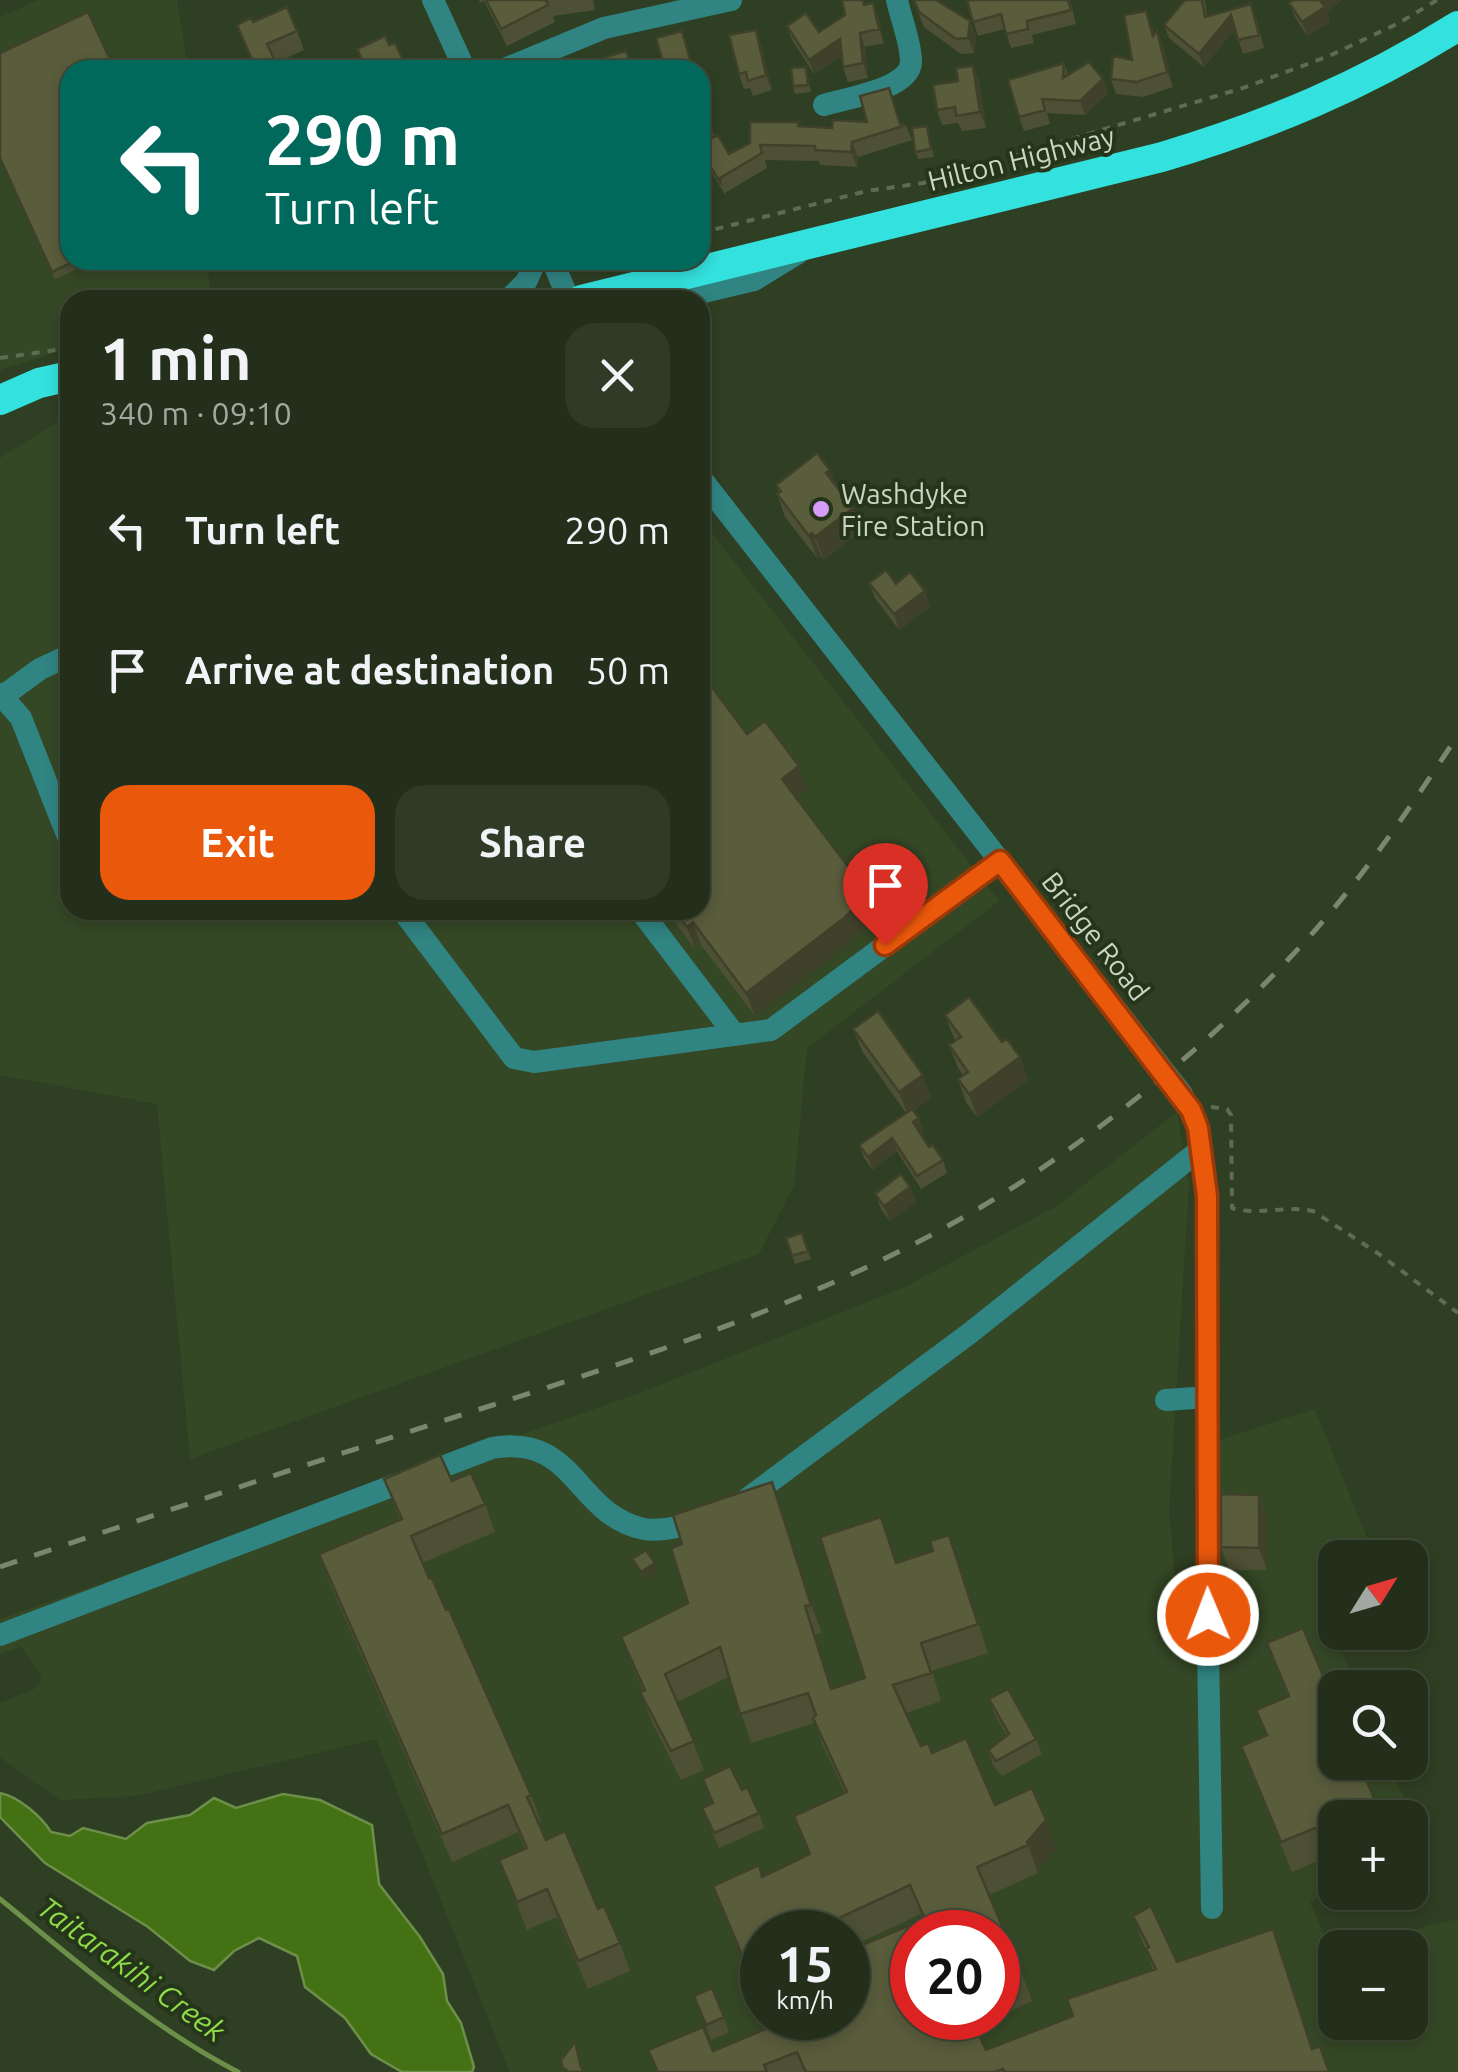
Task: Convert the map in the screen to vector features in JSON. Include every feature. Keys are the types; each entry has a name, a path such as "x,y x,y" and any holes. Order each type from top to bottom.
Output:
{"highway":[{"name":"Hilton Highway","path":"710,269 1214,141 1348,89 1458,26"},
{"name":"Hilton Highway","path":"622,290 705,270"},
{"path":"0,400 60,378"}],"street":[{"path":"433,0 460,60"},
{"path":"526,60 604,28 731,0"},
{"path":"824,105 897,84 908,73 911,59 897,0"},
{"path":"710,290 754,280 814,244"},
{"path":"511,290 526,282 531,270"},
{"name":"Bridge Road","path":"710,490 1182,1094 1198,1128 1207,1196 1212,1908"},
{"path":"60,660 1,695 22,718 60,816"},
{"path":"414,920 514,1058 534,1062 771,1030 1000,861"},
{"path":"648,920 735,1034"},
{"path":"0,1635 474,1454 511,1444 541,1450 567,1468 600,1508 629,1524 647,1530 712,1518 772,1482 924,1368 1201,1149"},
{"path":"1166,1400 1208,1397"}],"path":[{"path":"710,230 867,191 924,183 1243,88 1329,56 1400,23 1437,0"},
{"path":"0,358 60,349"},
{"path":"1208,1106 1227,1109 1232,1116 1232,1208 1313,1212 1379,1254 1458,1313"}],"shaded area":[{"path":"39,0 177,0 186,60 60,60 60,270 208,270 210,290 60,290 60,351 0,370 0,17"},
{"path":"60,420 60,920 710,920 710,531 999,901 807,1048 794,1185 759,1254 190,1459 157,1104 0,1075 0,458"},
{"path":"1177,1112 1189,1183 1169,1511 1176,1585 1221,1584 1219,1440 1315,1409 1368,1540 1318,1540 1318,1650 1341,1650 1350,1670 1318,1670 1318,1780 1396,1780 1405,1800 1318,1800 1318,1898 1310,1902 1322,1930 1318,1930 1318,2040 1428,2040 1428,1930 1413,1930 1458,1919 1458,2072 510,2072 376,1739 136,1796 60,1800 0,1757 0,1703 34,1689 41,1682 41,1675 21,1647 0,1654 0,1619 637,1394 903,1288 1057,1206"},
{"path":"0,1793 29,1808 51,1832 70,1836 83,1828 126,1839 147,1823 190,1815 214,1798 236,1808 283,1794 320,1800 372,1825 379,1884 443,1974 447,2001 461,2023 474,2067 472,2072 402,2072 371,2054 345,2018 305,1987 297,1956 259,1938 234,1951 214,1970 190,1961 148,1927 45,1863 0,1817"}],"building":[{"path":"486,0 546,0 548,5 501,29"},
{"path":"842,0 873,3 879,29 860,33 863,63 843,67 840,39 809,60 787,26 806,13 819,32 845,15"},
{"path":"914,0 936,0 970,21 968,38 956,39 919,12"},
{"path":"967,0 1068,0 1071,10 1027,21 1028,29 1006,34 1001,14 973,22"},
{"path":"1185,0 1202,0 1205,17 1251,4 1259,35 1238,40 1231,15 1199,54 1164,25"},
{"path":"1320,0 1325,7 1302,22 1289,3"},
{"path":"287,7 297,31 267,44 274,60 252,60 237,25 251,18 253,22"},
{"path":"1146,11 1153,36 1157,31 1167,72 1137,82 1111,79 1113,56 1132,60 1124,15"},
{"path":"88,12 110,60 60,60 60,268 52,272 0,158 0,53"},
{"path":"756,30 766,75 748,81 746,72 739,74 729,35"},
{"path":"682,31 690,60 662,60 656,38"},
{"path":"385,36 389,45 395,43 403,60 362,60 357,49"},
{"path":"626,51 629,60 603,60"},
{"path":"1089,62 1103,79 1080,101 1042,99 1045,110 1019,117 1008,80 1064,63 1063,78"},
{"path":"973,66 980,112 956,116 955,107 937,110 933,85 958,81 956,68"},
{"path":"806,67 808,85 793,86 791,68"},
{"path":"889,88 900,124 906,125 852,142 851,152 815,150 815,146 760,145 762,153 720,178 720,182 710,166 710,124 712,138 718,135 729,154 750,143 750,122 799,122 798,126 832,128 833,120 867,122 860,96"},
{"path":"927,126 931,149 915,152 912,128"},
{"path":"817,453 830,470 826,473 853,508 815,537 812,533 809,536 777,494 781,491 776,485"},
{"path":"886,570 896,584 910,572 925,591 894,614 869,583"},
{"path":"710,684 747,734 765,721 799,766 782,779 868,893 844,918 746,993 693,922 687,927 682,920 710,920"},
{"path":"969,997 1002,1042 1007,1039 1020,1057 969,1094 958,1079 968,1072 949,1045 961,1037 945,1015"},
{"path":"878,1011 923,1075 899,1092 853,1029"},
{"path":"912,1109 919,1118 913,1122 943,1160 917,1176 892,1138 868,1157 859,1145"},
{"path":"901,1174 910,1187 884,1206 875,1194"},
{"path":"802,1233 808,1251 792,1256 786,1238"},
{"path":"440,1455 452,1481 471,1473 485,1504 411,1536 429,1578 446,1610 449,1609 531,1795 527,1797 546,1840 565,1831 598,1909 604,1906 620,1943 578,1961 547,1889 517,1902 499,1860 527,1848 508,1805 442,1834 319,1554 402,1519 384,1479"},
{"path":"772,1482 811,1605 805,1606 831,1689 865,1678 820,1537 881,1517 896,1563 933,1551 930,1541 949,1535 978,1624 921,1643 931,1673 893,1685 921,1746 928,1743 932,1753 966,1738 995,1805 1032,1788 1046,1820 1028,1845 977,1867 995,1910 921,1910 910,1885 856,1910 740,1910 740,1950 713,1886 759,1865 762,1877 810,1854 794,1816 847,1792 813,1718 816,1715 808,1693 740,1714 720,1647 665,1674 694,1741 671,1751 640,1692 645,1690 621,1637 688,1603 671,1548 682,1544 673,1515"},
{"path":"1221,1494 1259,1495 1259,1548 1221,1547"},
{"path":"646,1550 655,1563 641,1572 632,1559"},
{"path":"1303,1628 1321,1670 1318,1780 1366,1780 1375,1800 1318,1800 1318,1827 1281,1842 1241,1746 1267,1735 1256,1710 1289,1696 1267,1643"},
{"path":"1008,1689 1036,1739 996,1761 988,1750 1009,1734 989,1699"},
{"path":"730,1766 742,1790 747,1787 759,1813 714,1833 702,1808 713,1803 703,1779"},
{"path":"1151,1906 1177,1962 1273,1929 1312,2049 1320,2046 1329,2072 806,2072 797,2052 764,2065 767,2072 658,2072 648,2050 703,2027 713,2051 740,2040 870,2040 870,1942 890,1934 890,2040 981,2040 986,2050 1020,2040 1073,2016 1067,1999 1156,1969 1133,1916"},
{"path":"712,1988 724,2017 706,2025 694,1996"},
{"path":"575,2042 584,2072 569,2072 562,2067 561,2060"}],"waterway":[{"name":"Taitarakihi Creek","path":"0,1899 145,2014 238,2072"}],"railway":[{"path":"0,1567 675,1345 820,1288 960,1219 1026,1179 1102,1125 1175,1067 1244,1004 1349,889 1458,735"}],"place":[{"name":"Washdyke Fire Station","path":"821,509"}],"route":[{"path":"885,945 1000,861 1191,1110 1198,1128 1207,1196 1208,1615"}]}
